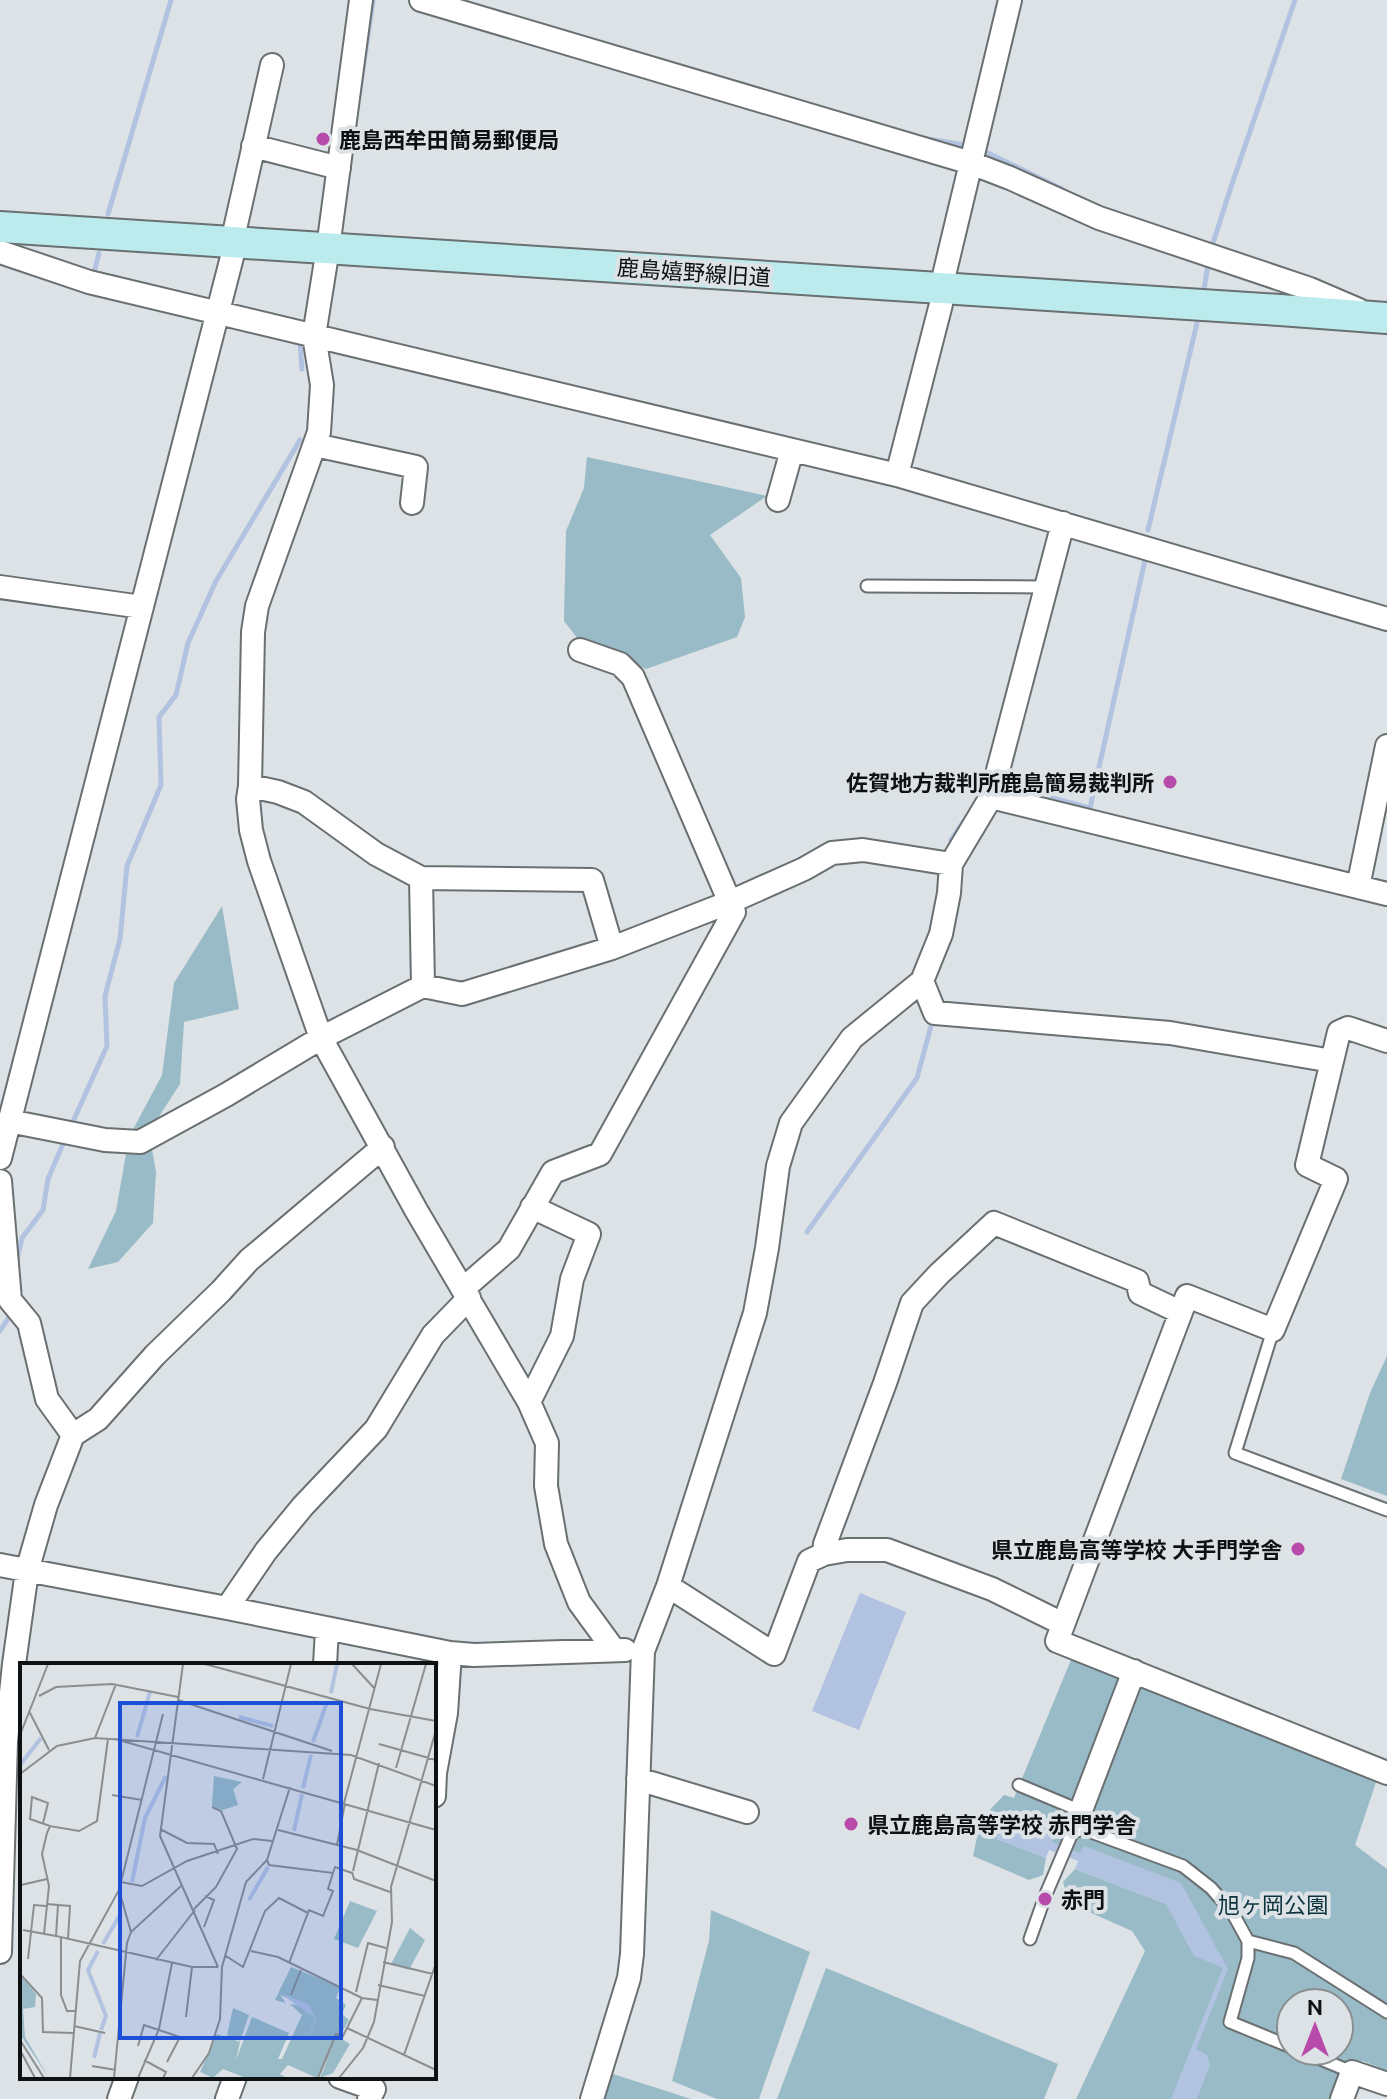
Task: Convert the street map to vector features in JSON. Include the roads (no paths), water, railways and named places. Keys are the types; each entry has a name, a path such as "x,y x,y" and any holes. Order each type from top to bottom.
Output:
{"street":[{"path":"361,0 314,336 322,385 319,432 257,606 253,632 248,799 251,830 321,1038 416,1210 529,1402 547,1443 546,1486 556,1544 579,1602 614,1650"},
{"path":"421,0 971,163 1099,218 1310,289 1381,318"},
{"path":"897,475 941,304 941,288 1010,0"},
{"path":"0,1158 232,257 235,229 272,65"},
{"path":"253,146 339,168"},
{"name":"鹿島嬉野線旧道","path":"0,227 1381,318"},
{"path":"0,252 89,282 897,475 1387,619"},
{"path":"315,445 416,467 412,503"},
{"path":"778,500 792,450"},
{"path":"592,2099 629,1978 632,1954 643,1651 668,1586 755,1313 778,1166 791,1123 852,1038 922,981 941,934 951,864 991,797 1063,523"},
{"path":"0,587 142,607"},
{"path":"227,1608 266,1551 303,1506 376,1429 433,1335 466,1294 509,1249 553,1172 600,1154 734,912 633,677 620,664 580,650"},
{"path":"1358,887 1387,746"},
{"path":"250,786 304,802 376,854 421,878 592,880 612,948"},
{"path":"991,797 1387,894"},
{"path":"9,1121 105,1140 140,1142 321,1038 423,986 462,994 612,948 730,902 832,853 863,850 951,864"},
{"path":"421,878 423,986"},
{"path":"922,981 935,1013 1170,1033 1332,1061"},
{"path":"1387,1041 1348,1028 1339,1032 1307,1165 1336,1179 1273,1330 1187,1296 1057,1641 1387,1773"},
{"path":"0,1952 6,1741 27,1571 46,1505 73,1435 98,1419 155,1355 249,1260 383,1147"},
{"path":"0,1181 10,1300 29,1323 47,1399 73,1435"},
{"path":"529,1402 562,1336 572,1279 589,1234 532,1207"},
{"path":"824,1554 912,1303 994,1223 1137,1281 1140,1293 1180,1312"},
{"path":"668,1586 774,1654 809,1561 824,1554 847,1550 887,1550 992,1589 1063,1624"},
{"path":"0,1565 450,1653 643,1651"},
{"path":"325,1663 327,1629"},
{"path":"436,1768 446,1713 450,1653"},
{"path":"1075,1827 1134,1671"},
{"path":"638,1779 747,1812"},
{"path":"1342,2099 1352,2072 1387,2084"},
{"path":"119,2099 126,2079"},
{"path":"227,2099 234,2079"},
{"path":"346,2079 374,2089 369,2099"}],"lane":[{"path":"867,586 1046,587"},
{"path":"1273,1330 1235,1453 1387,1510"},
{"path":"1019,1785 1075,1827 1183,1866 1211,1888 1232,1912 1248,1941 1248,1958 1230,2022 1275,2040"},
{"path":"1030,1939 1075,1827"},
{"path":"1248,1941 1294,1953 1387,2012"},
{"path":"1340,2067 1352,2072"}],"waterway":[{"path":"108,214 171,0"},
{"path":"1209,245 1212,246 1295,0"},
{"path":"359,96 373,1"},
{"path":"921,138 960,144"},
{"path":"988,153 1062,189"},
{"path":"94,273 99,253"},
{"path":"1204,289 1208,265"},
{"path":"1148,530 1197,323"},
{"path":"294,342 300,343 302,369"},
{"path":"71,1126 107,1046 105,996 120,939 127,866 161,785 159,717 176,695 188,643 216,581 300,440"},
{"path":"1041,795 1090,808 1145,560"},
{"path":"1002,783 1025,790"},
{"path":"951,840 967,817"},
{"path":"807,1232 917,1078 931,1026"},
{"path":"16,1264 22,1238 43,1210 48,1179 65,1139"},
{"path":"0,1331 11,1314"}],"place":[{"name":"鹿島西牟田簡易郵便局","path":"323,139"},
{"name":"佐賀地方裁判所鹿島簡易裁判所","path":"1170,782"},
{"name":"県立鹿島高等学校 大手門学舎","path":"1298,1549"},
{"name":"県立鹿島高等学校 赤門学舎","path":"851,1824"},
{"name":"赤門","path":"1045,1899"}],"park label":[{"name":"旭ヶ岡公園","path":"1273,1904"}]}
